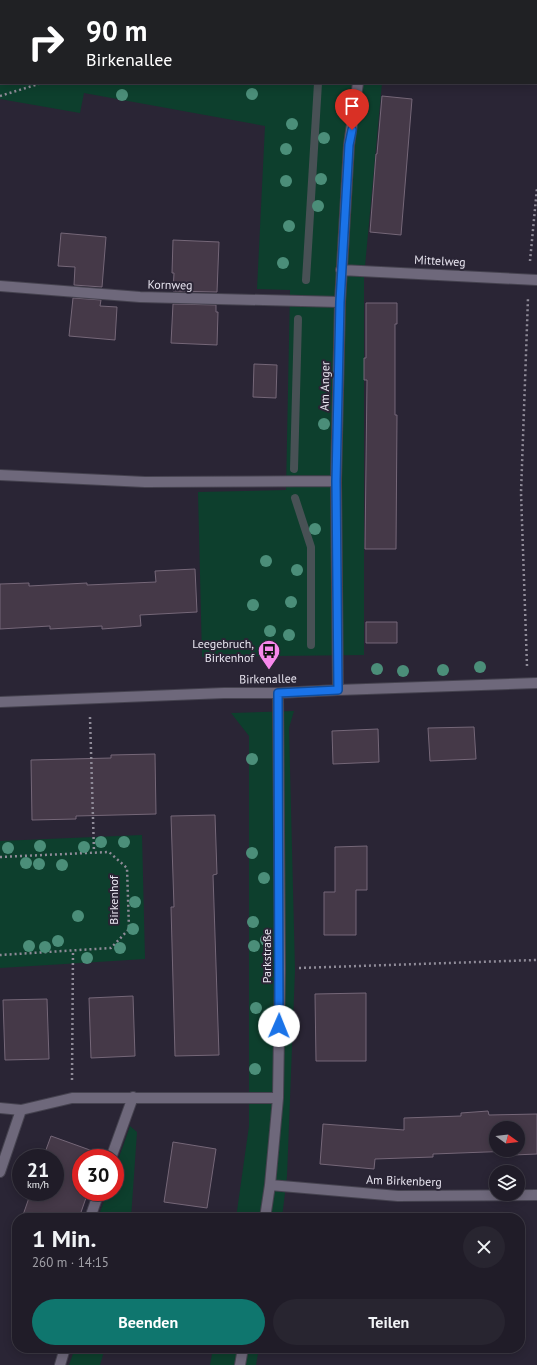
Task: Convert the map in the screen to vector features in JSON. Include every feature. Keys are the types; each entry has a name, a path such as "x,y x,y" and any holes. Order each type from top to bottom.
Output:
{"street":[{"name":"Am Anger","path":"338,690 336,481 341,270 349,145 358,84"},
{"name":"Mittelweg","path":"341,270 533,279"},
{"name":"Kornweg","path":"0,286 140,297 340,302"},
{"path":"0,475 145,482 336,481"},
{"name":"Birkenallee","path":"0,702 224,693 278,693 532,684"},
{"name":"Parkstraße","path":"265,1213 270,1185 278,1098 280,968 278,693"},
{"path":"115,1149 133,1097"},
{"path":"0,1108 21,1110 72,1098 278,1098"},
{"path":"0,1172 21,1110"},
{"name":"Am Birkenberg","path":"270,1185 398,1196 537,1195"},
{"path":"92,1213 97,1201"},
{"path":"60,1365 64,1353"},
{"path":"240,1365 242,1353"}],"path":[{"path":"0,96 39,84"},
{"path":"532,684 521,493 537,188"},
{"path":"89,698 94,852"},
{"name":"Birkenhof","path":"0,857 109,852 127,868 129,929 112,948 0,955"},
{"path":"72,1098 73,951"},
{"path":"280,968 537,960"}],"green space":[{"path":"0,84 382,84 364,277 364,655 202,657 198,492 286,490 290,290 257,289 265,126 84,93 80,113 0,99"},
{"path":"294,711 289,728 295,970 287,1176 283,1213 237,1213 249,1126 249,736 231,713"},
{"path":"142,835 145,959 0,968 0,841"},
{"path":"130,1126 137,1132 131,1213 100,1213 104,1201 124,1201 124,1149 122,1149"},
{"path":"73,1353 104,1353 100,1365 69,1365"},
{"path":"212,1353 258,1353 256,1365 210,1365"}],"building":[{"path":"382,96 412,99 401,235 370,232"},
{"path":"61,233 106,237 102,287 74,285 75,267 58,266"},
{"path":"173,240 219,242 217,292 173,291"},
{"path":"73,298 101,300 100,306 117,307 115,340 69,336"},
{"path":"366,303 397,303 397,324 395,324 395,415 397,415 396,549 365,549 367,380 364,380 364,358 366,358"},
{"path":"173,304 216,305 216,312 218,312 217,345 171,343"},
{"path":"254,364 277,365 276,398 253,397"},
{"path":"195,569 197,612 140,615 141,626 102,629 102,626 50,629 50,626 0,629 0,584 29,583 29,586 156,582 155,571"},
{"path":"366,622 397,622 397,643 366,643"},
{"path":"474,727 476,759 430,761 428,728"},
{"path":"378,729 379,762 333,764 332,731"},
{"path":"155,754 156,814 76,816 76,819 32,820 31,760 111,758 111,755"},
{"path":"215,815 217,874 213,875 219,1055 175,1056 171,907 174,907 171,816"},
{"path":"367,846 367,890 356,890 356,935 324,935 324,892 335,892 335,847"},
{"path":"366,993 366,1061 316,1061 315,994"},
{"path":"133,996 135,1056 91,1058 89,998"},
{"path":"47,999 49,1059 5,1060 3,1000"},
{"path":"488,1111 489,1115 537,1114 537,1154 525,1154 525,1121 489,1121 489,1152 433,1154 433,1157 375,1159 374,1169 320,1164 323,1124 404,1130 404,1118 461,1116 461,1113"},
{"path":"51,1136 87,1149 72,1149 72,1201 85,1201 81,1213 24,1213 28,1201 64,1201 64,1149 46,1149"},
{"path":"173,1142 216,1149 207,1208 164,1202"}],"waterway":[{"path":"306,280 318,84"},
{"path":"294,469 298,319"},
{"path":"295,498 311,547 311,645"}],"place":[{"name":"Leegebruch, Birkenhof","path":"269,670"}],"route":[{"path":"279,1026 278,693 338,690 336,481 340,302 349,145 352,130"}]}
